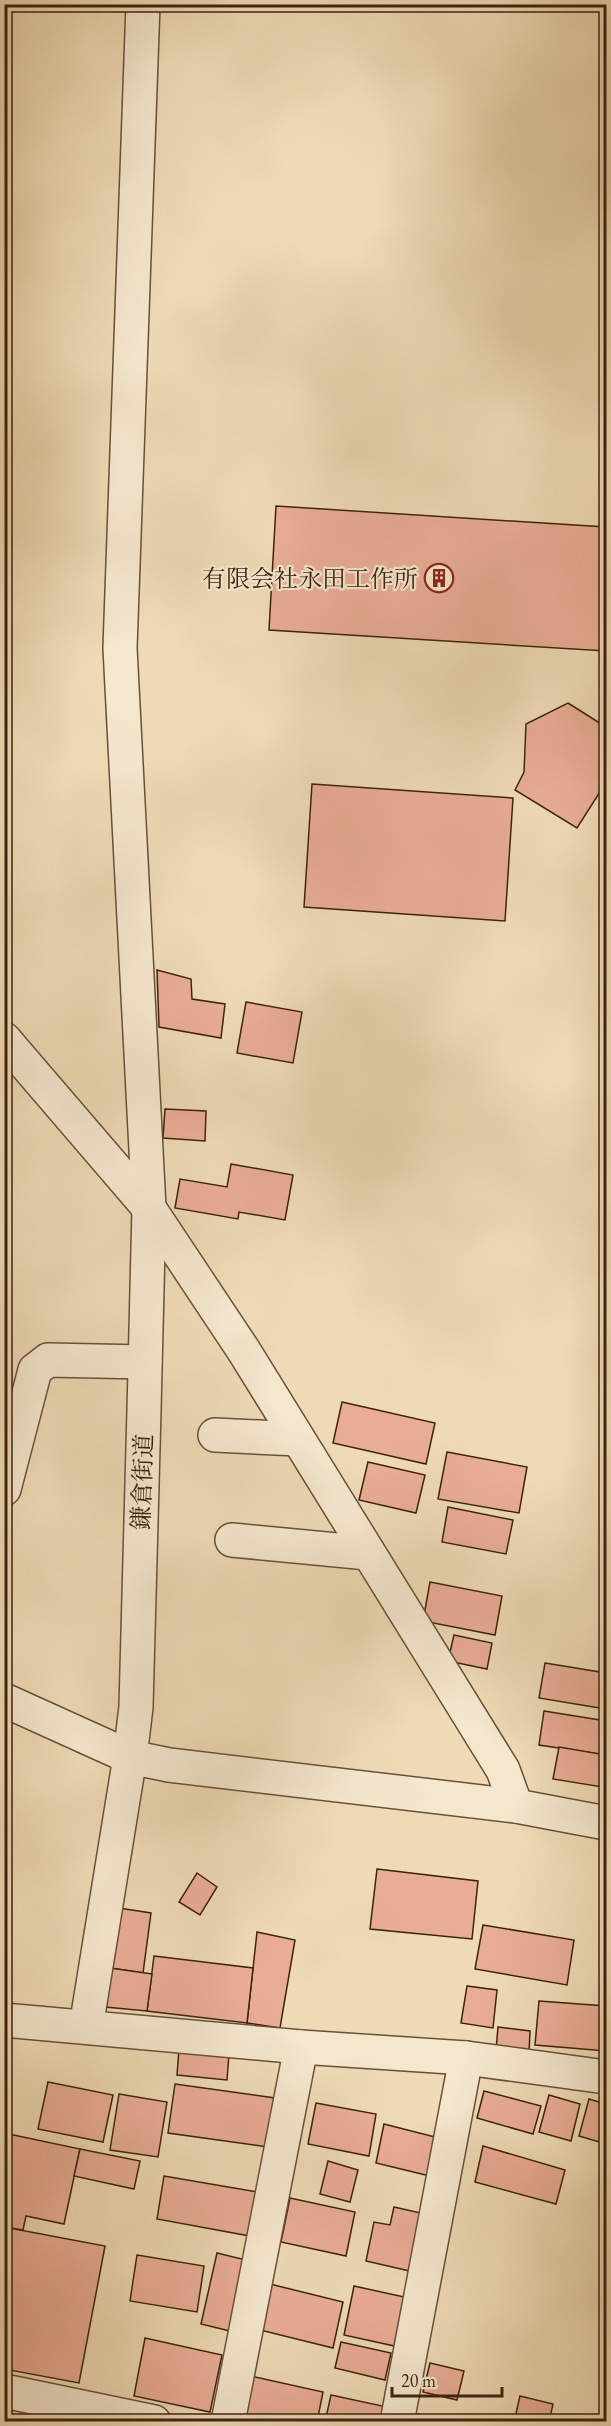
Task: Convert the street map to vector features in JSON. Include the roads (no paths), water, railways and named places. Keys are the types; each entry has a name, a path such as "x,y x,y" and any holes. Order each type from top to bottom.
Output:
{"street":[{"name":"鎌倉街道","path":"87,2027 136,1707 149,1208 120,648 143,4"},
{"path":"4,1039 149,1208 244,1351 503,1770 516,1806"},
{"path":"4,1489 35,1370 48,1360 145,1362"},
{"path":"215,1435 298,1439"},
{"path":"232,1540 368,1553"},
{"path":"4,1700 130,1756 168,1765 516,1806 606,1823"},
{"path":"4,2020 301,2047 466,2058 606,2077"},
{"path":"228,2421 301,2047"},
{"path":"397,2421 466,2058"},
{"path":"4,2391 154,2421"}],"place":[{"name":"有限会社永田工作所","path":"439,578"}]}
